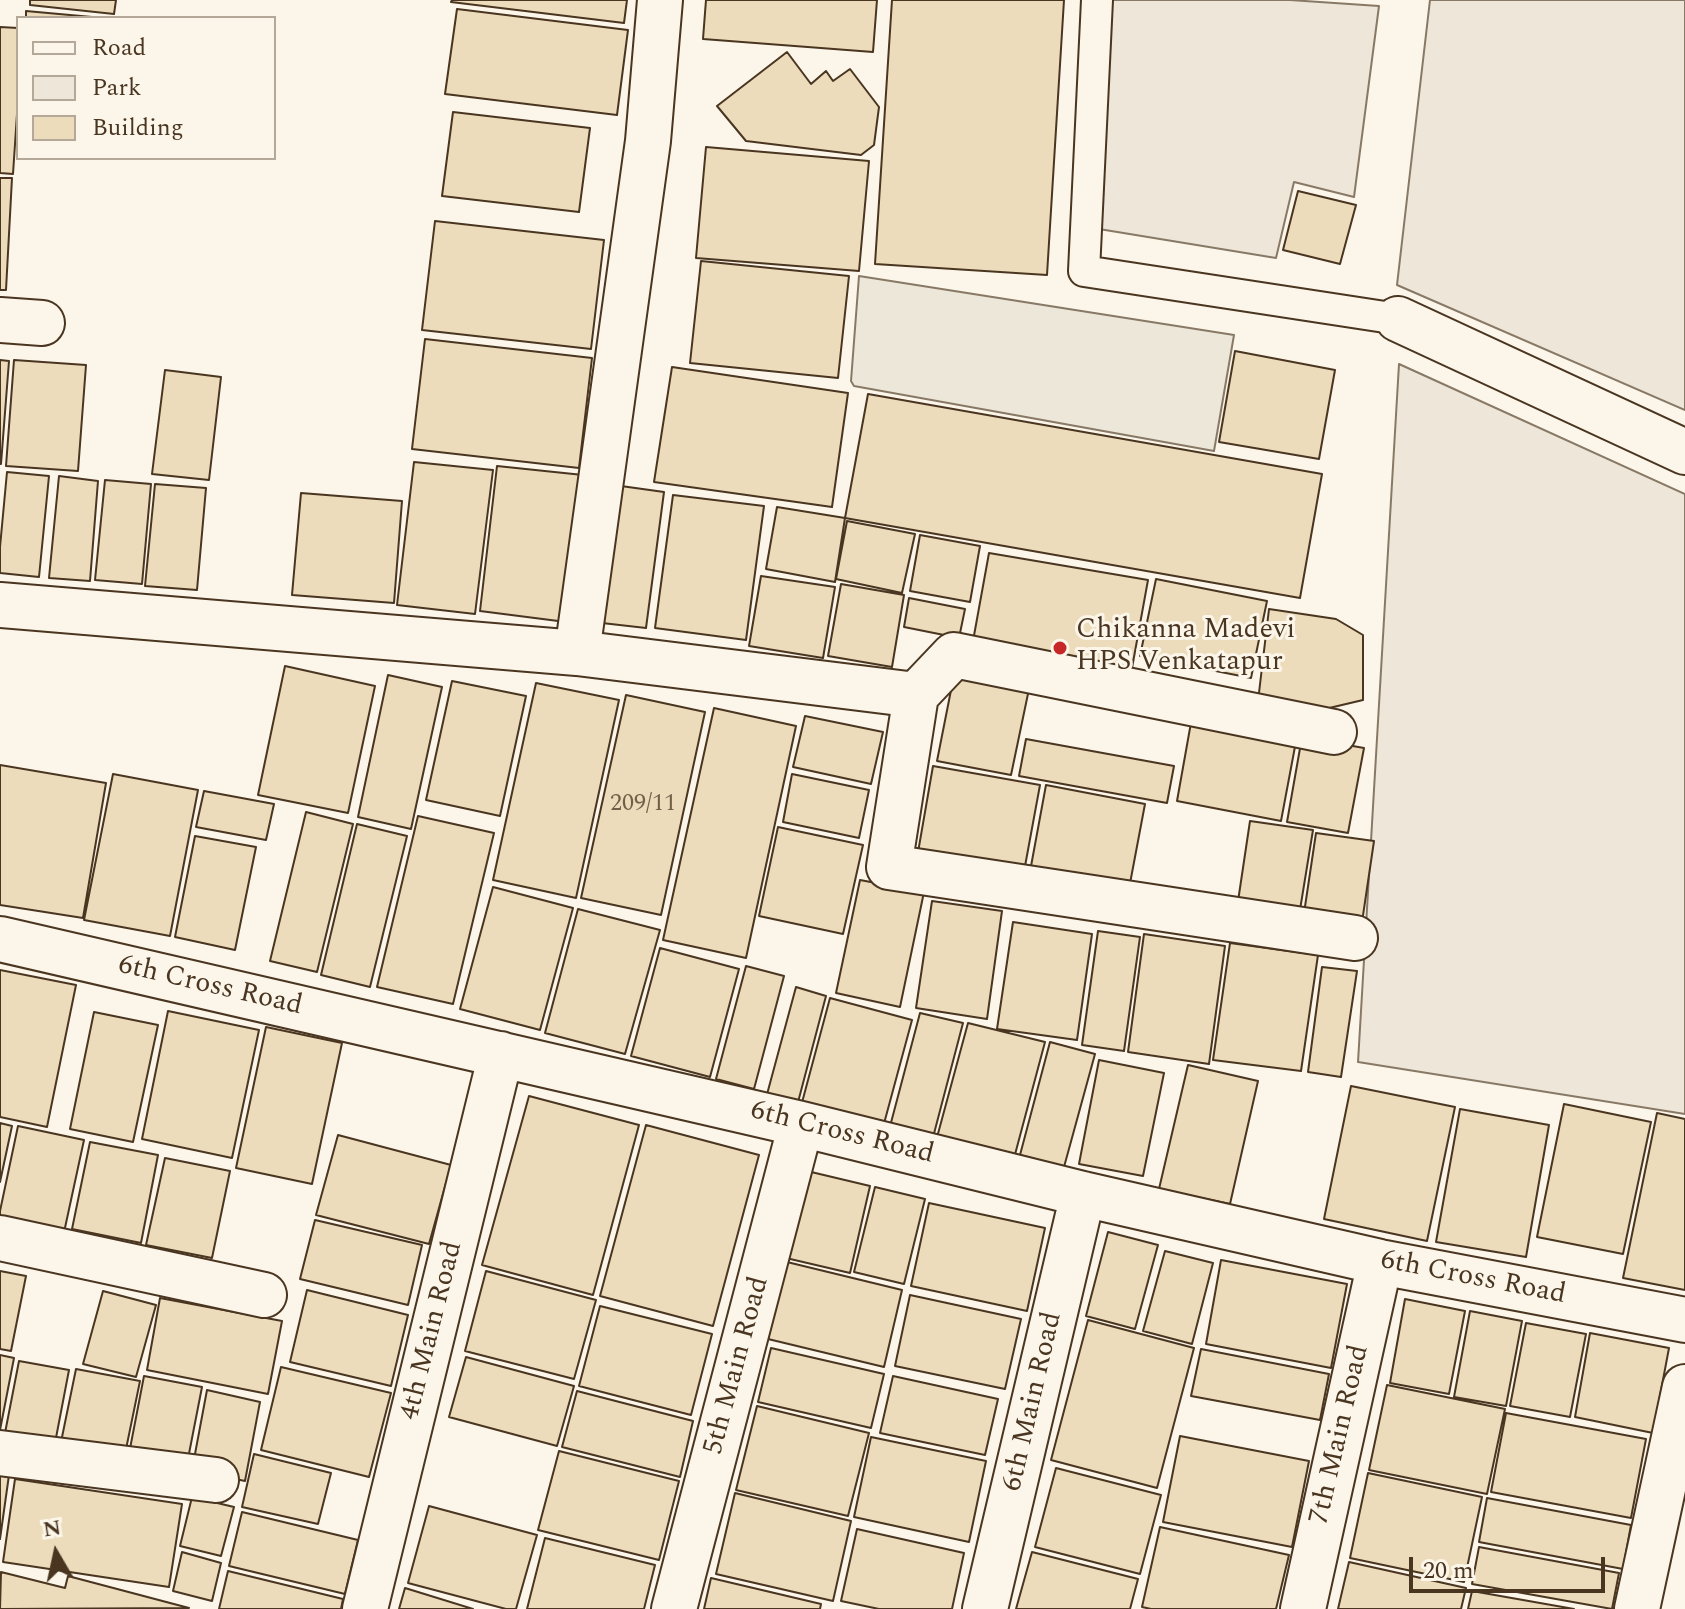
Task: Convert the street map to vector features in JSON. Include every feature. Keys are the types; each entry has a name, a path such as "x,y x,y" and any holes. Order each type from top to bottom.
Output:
{"street":[{"path":"577,653 648,141 660,0"},
{"path":"1398,319 1685,452"},
{"path":"0,605 577,653 916,695"},
{"path":"1334,732 954,655 916,695 889,867 1355,938"},
{"name":"6th Cross Road","path":"0,939 801,1124 1083,1194 1380,1262 1685,1320"},
{"name":"4th Main Road","path":"365,1609 501,1054"},
{"name":"5th Main Road","path":"674,1609 801,1124"},
{"name":"6th Main Road","path":"985,1609 1083,1194"},
{"path":"0,1238 264,1295"},
{"name":"7th Main Road","path":"1303,1609 1380,1262"},
{"path":"1637,1609 1685,1387"},
{"path":"0,1453 216,1480"}],"lane":[{"path":"1097,0 1084,271 1398,319"}],"green space":[{"path":"1106,0 1290,0 1379,6 1354,197 1294,182 1276,258 1099,229"},
{"path":"1430,0 1685,0 1685,410 1397,285"},
{"path":"1399,364 1685,494 1685,1114 1358,1062"}],"shaded area":[{"path":"859,276 1234,335 1214,451 854,386 851,381"}],"building":[{"path":"30,0 116,0 114,14 30,5"},
{"path":"452,0 627,0 624,23"},
{"path":"706,0 877,0 873,52 703,39"},
{"path":"892,0 1064,0 1047,275 875,264"},
{"path":"457,9 628,30 617,115 445,94"},
{"path":"26,11 81,16 26,16"},
{"path":"0,27 16,28 16,129 13,174 0,173"},
{"path":"787,52 811,84 826,71 833,81 850,69 879,107 874,145 861,155 746,141 717,106"},
{"path":"453,112 590,128 579,212 442,196"},
{"path":"706,147 869,161 859,271 696,258"},
{"path":"0,178 12,178 6,290 0,290"},
{"path":"1298,191 1356,205 1340,264 1283,250"},
{"path":"435,221 604,240 591,349 422,330"},
{"path":"701,261 849,276 838,378 690,363"},
{"path":"425,339 592,358 579,468 412,449"},
{"path":"1235,351 1335,370 1319,459 1219,442"},
{"path":"0,360 9,361 1,464 0,464"},
{"path":"14,360 86,365 78,471 6,466"},
{"path":"672,367 848,393 832,507 654,482"},
{"path":"165,370 221,377 209,480 152,474"},
{"path":"868,394 1322,474 1300,598 845,518"},
{"path":"414,462 493,470 475,614 397,605"},
{"path":"497,466 583,475 566,622 480,611"},
{"path":"7,472 49,476 39,577 0,573"},
{"path":"59,476 98,481 90,581 49,578"},
{"path":"105,480 151,484 142,584 95,580"},
{"path":"155,484 206,488 197,590 145,586"},
{"path":"621,486 664,492 646,628 602,623"},
{"path":"301,493 402,501 394,603 292,595"},
{"path":"673,495 764,506 746,640 655,628"},
{"path":"777,507 845,518 835,582 766,569"},
{"path":"847,521 915,534 902,593 836,579"},
{"path":"920,535 980,546 970,602 910,591"},
{"path":"989,553 1148,580 1132,668 973,641"},
{"path":"761,576 835,587 823,658 749,646"},
{"path":"1156,579 1267,601 1251,678 1140,656"},
{"path":"841,584 904,595 892,667 828,656"},
{"path":"909,598 965,609 959,638 904,627"},
{"path":"1269,609 1336,619 1363,635 1363,700 1325,709 1258,701"},
{"path":"285,666 375,686 348,813 258,795"},
{"path":"388,675 442,687 411,829 358,817"},
{"path":"954,675 1029,689 1011,775 937,761"},
{"path":"452,681 526,696 500,816 426,800"},
{"path":"536,683 619,700 576,898 493,880"},
{"path":"626,695 705,712 661,915 581,898"},
{"path":"714,708 796,726 746,958 663,940"},
{"path":"805,716 883,732 871,784 793,767"},
{"path":"1192,717 1297,736 1281,821 1177,801"},
{"path":"1302,737 1364,748 1348,833 1287,822"},
{"path":"1026,739 1174,766 1167,803 1019,776"},
{"path":"0,765 106,783 83,918 0,905"},
{"path":"933,766 1040,785 1023,877 917,858"},
{"path":"113,774 198,790 170,936 84,920"},
{"path":"792,774 869,790 859,838 783,822"},
{"path":"1046,785 1145,804 1128,894 1029,877"},
{"path":"204,791 274,804 266,840 196,827"},
{"path":"306,812 353,824 317,972 270,961"},
{"path":"418,816 494,833 453,1004 377,987"},
{"path":"1250,821 1313,830 1299,916 1237,908"},
{"path":"357,824 407,836 370,987 321,975"},
{"path":"778,827 863,845 843,934 759,916"},
{"path":"1316,833 1374,841 1361,929 1303,920"},
{"path":"195,836 256,847 235,950 175,937"},
{"path":"860,880 924,892 900,1007 836,993"},
{"path":"493,887 573,908 540,1030 460,1009"},
{"path":"932,901 1002,911 987,1019 916,1008"},
{"path":"578,909 660,930 625,1054 545,1033"},
{"path":"1013,922 1092,934 1077,1040 997,1029"},
{"path":"1098,931 1140,937 1124,1051 1082,1045"},
{"path":"1144,934 1225,946 1209,1064 1128,1052"},
{"path":"1230,943 1318,955 1301,1071 1213,1060"},
{"path":"660,948 739,969 710,1077 631,1056"},
{"path":"746,966 784,976 754,1089 716,1079"},
{"path":"1322,967 1357,971 1341,1077 1308,1072"},
{"path":"0,970 76,985 47,1127 0,1117"},
{"path":"796,987 826,996 797,1106 766,1098"},
{"path":"830,998 912,1020 882,1131 800,1110"},
{"path":"168,1011 259,1030 232,1158 142,1139"},
{"path":"94,1012 158,1025 133,1142 70,1129"},
{"path":"920,1013 963,1023 931,1145 888,1134"},
{"path":"968,1023 1045,1042 1013,1162 936,1141"},
{"path":"266,1027 342,1043 312,1184 236,1168"},
{"path":"1050,1042 1095,1054 1064,1167 1020,1155"},
{"path":"1099,1060 1164,1073 1143,1176 1079,1164"},
{"path":"1188,1065 1258,1081 1230,1204 1159,1189"},
{"path":"1351,1086 1455,1107 1427,1241 1324,1219"},
{"path":"529,1096 639,1125 593,1295 482,1265"},
{"path":"1564,1104 1651,1122 1623,1254 1537,1237"},
{"path":"1460,1109 1549,1125 1526,1257 1436,1242"},
{"path":"1657,1113 1685,1119 1685,1290 1623,1278"},
{"path":"0,1123 12,1126 0,1182"},
{"path":"646,1125 759,1155 713,1326 600,1296"},
{"path":"18,1126 84,1140 63,1237 0,1224"},
{"path":"338,1135 451,1165 429,1244 316,1215"},
{"path":"90,1142 158,1155 141,1243 72,1229"},
{"path":"165,1158 230,1171 212,1258 146,1245"},
{"path":"807,1171 870,1186 850,1273 786,1258"},
{"path":"875,1187 925,1199 904,1284 854,1272"},
{"path":"929,1203 1045,1228 1027,1311 911,1286"},
{"path":"315,1220 422,1245 408,1305 300,1279"},
{"path":"1108,1232 1158,1245 1135,1329 1086,1316"},
{"path":"1165,1251 1213,1263 1192,1344 1143,1331"},
{"path":"1221,1260 1347,1284 1331,1368 1206,1344"},
{"path":"787,1262 902,1290 884,1367 768,1339"},
{"path":"0,1271 26,1276 11,1351 0,1349"},
{"path":"486,1271 596,1300 574,1379 465,1351"},
{"path":"307,1290 408,1315 391,1386 290,1362"},
{"path":"103,1291 156,1305 136,1377 83,1364"},
{"path":"910,1295 1021,1319 1005,1389 895,1366"},
{"path":"160,1298 282,1321 268,1394 147,1370"},
{"path":"1405,1299 1465,1311 1449,1394 1390,1383"},
{"path":"600,1306 712,1334 691,1415 579,1386"},
{"path":"1470,1311 1522,1321 1506,1406 1454,1397"},
{"path":"1088,1320 1194,1348 1157,1488 1051,1460"},
{"path":"1526,1323 1586,1334 1570,1417 1510,1406"},
{"path":"1590,1333 1669,1348 1653,1433 1575,1417"},
{"path":"771,1348 884,1374 871,1428 758,1402"},
{"path":"1201,1349 1329,1374 1320,1420 1191,1396"},
{"path":"0,1355 14,1358 0,1430"},
{"path":"466,1357 574,1386 557,1446 449,1417"},
{"path":"19,1361 69,1370 55,1443 5,1433"},
{"path":"281,1367 391,1393 369,1477 261,1450"},
{"path":"76,1369 140,1381 125,1454 61,1442"},
{"path":"144,1376 202,1387 186,1469 128,1459"},
{"path":"893,1376 998,1399 985,1455 880,1433"},
{"path":"1387,1385 1505,1409 1487,1494 1369,1470"},
{"path":"207,1390 260,1402 245,1481 192,1470"},
{"path":"577,1391 693,1421 680,1477 562,1447"},
{"path":"757,1406 869,1433 848,1516 736,1490"},
{"path":"1506,1413 1646,1439 1631,1518 1491,1492"},
{"path":"1180,1436 1309,1461 1292,1547 1163,1522"},
{"path":"871,1437 986,1461 969,1542 854,1517"},
{"path":"559,1451 679,1481 659,1560 538,1530"},
{"path":"254,1454 331,1473 318,1524 242,1507"},
{"path":"1056,1468 1161,1495 1140,1574 1035,1547"},
{"path":"1368,1473 1482,1497 1464,1582 1350,1558"},
{"path":"0,1474 9,1475 0,1539"},
{"path":"15,1479 182,1504 169,1587 3,1562"},
{"path":"735,1493 851,1521 833,1601 716,1574"},
{"path":"192,1497 234,1507 221,1556 180,1546"},
{"path":"1487,1498 1631,1525 1623,1569 1479,1542"},
{"path":"429,1506 537,1535 516,1609 408,1583"},
{"path":"242,1512 358,1540 345,1594 229,1566"},
{"path":"1160,1527 1289,1555 1276,1609 1142,1607"},
{"path":"857,1529 964,1553 952,1609 879,1609 841,1601"},
{"path":"545,1538 655,1565 644,1609 527,1609"},
{"path":"1479,1547 1619,1573 1612,1609 1472,1584"},
{"path":"182,1552 221,1563 212,1601 173,1591"},
{"path":"1032,1552 1138,1579 1130,1609 1016,1609"},
{"path":"1349,1562 1466,1588 1461,1609 1338,1609"},
{"path":"228,1571 343,1599 341,1609 219,1609"},
{"path":"1,1572 65,1588 68,1576 189,1608 0,1609"},
{"path":"711,1578 821,1604 820,1609 704,1609"},
{"path":"405,1588 473,1609 399,1609"},
{"path":"1472,1591 1574,1609 1468,1609"}],"place":[{"name":"Chikanna Madevi HPS Venkatapur","path":"1060,648"}]}
